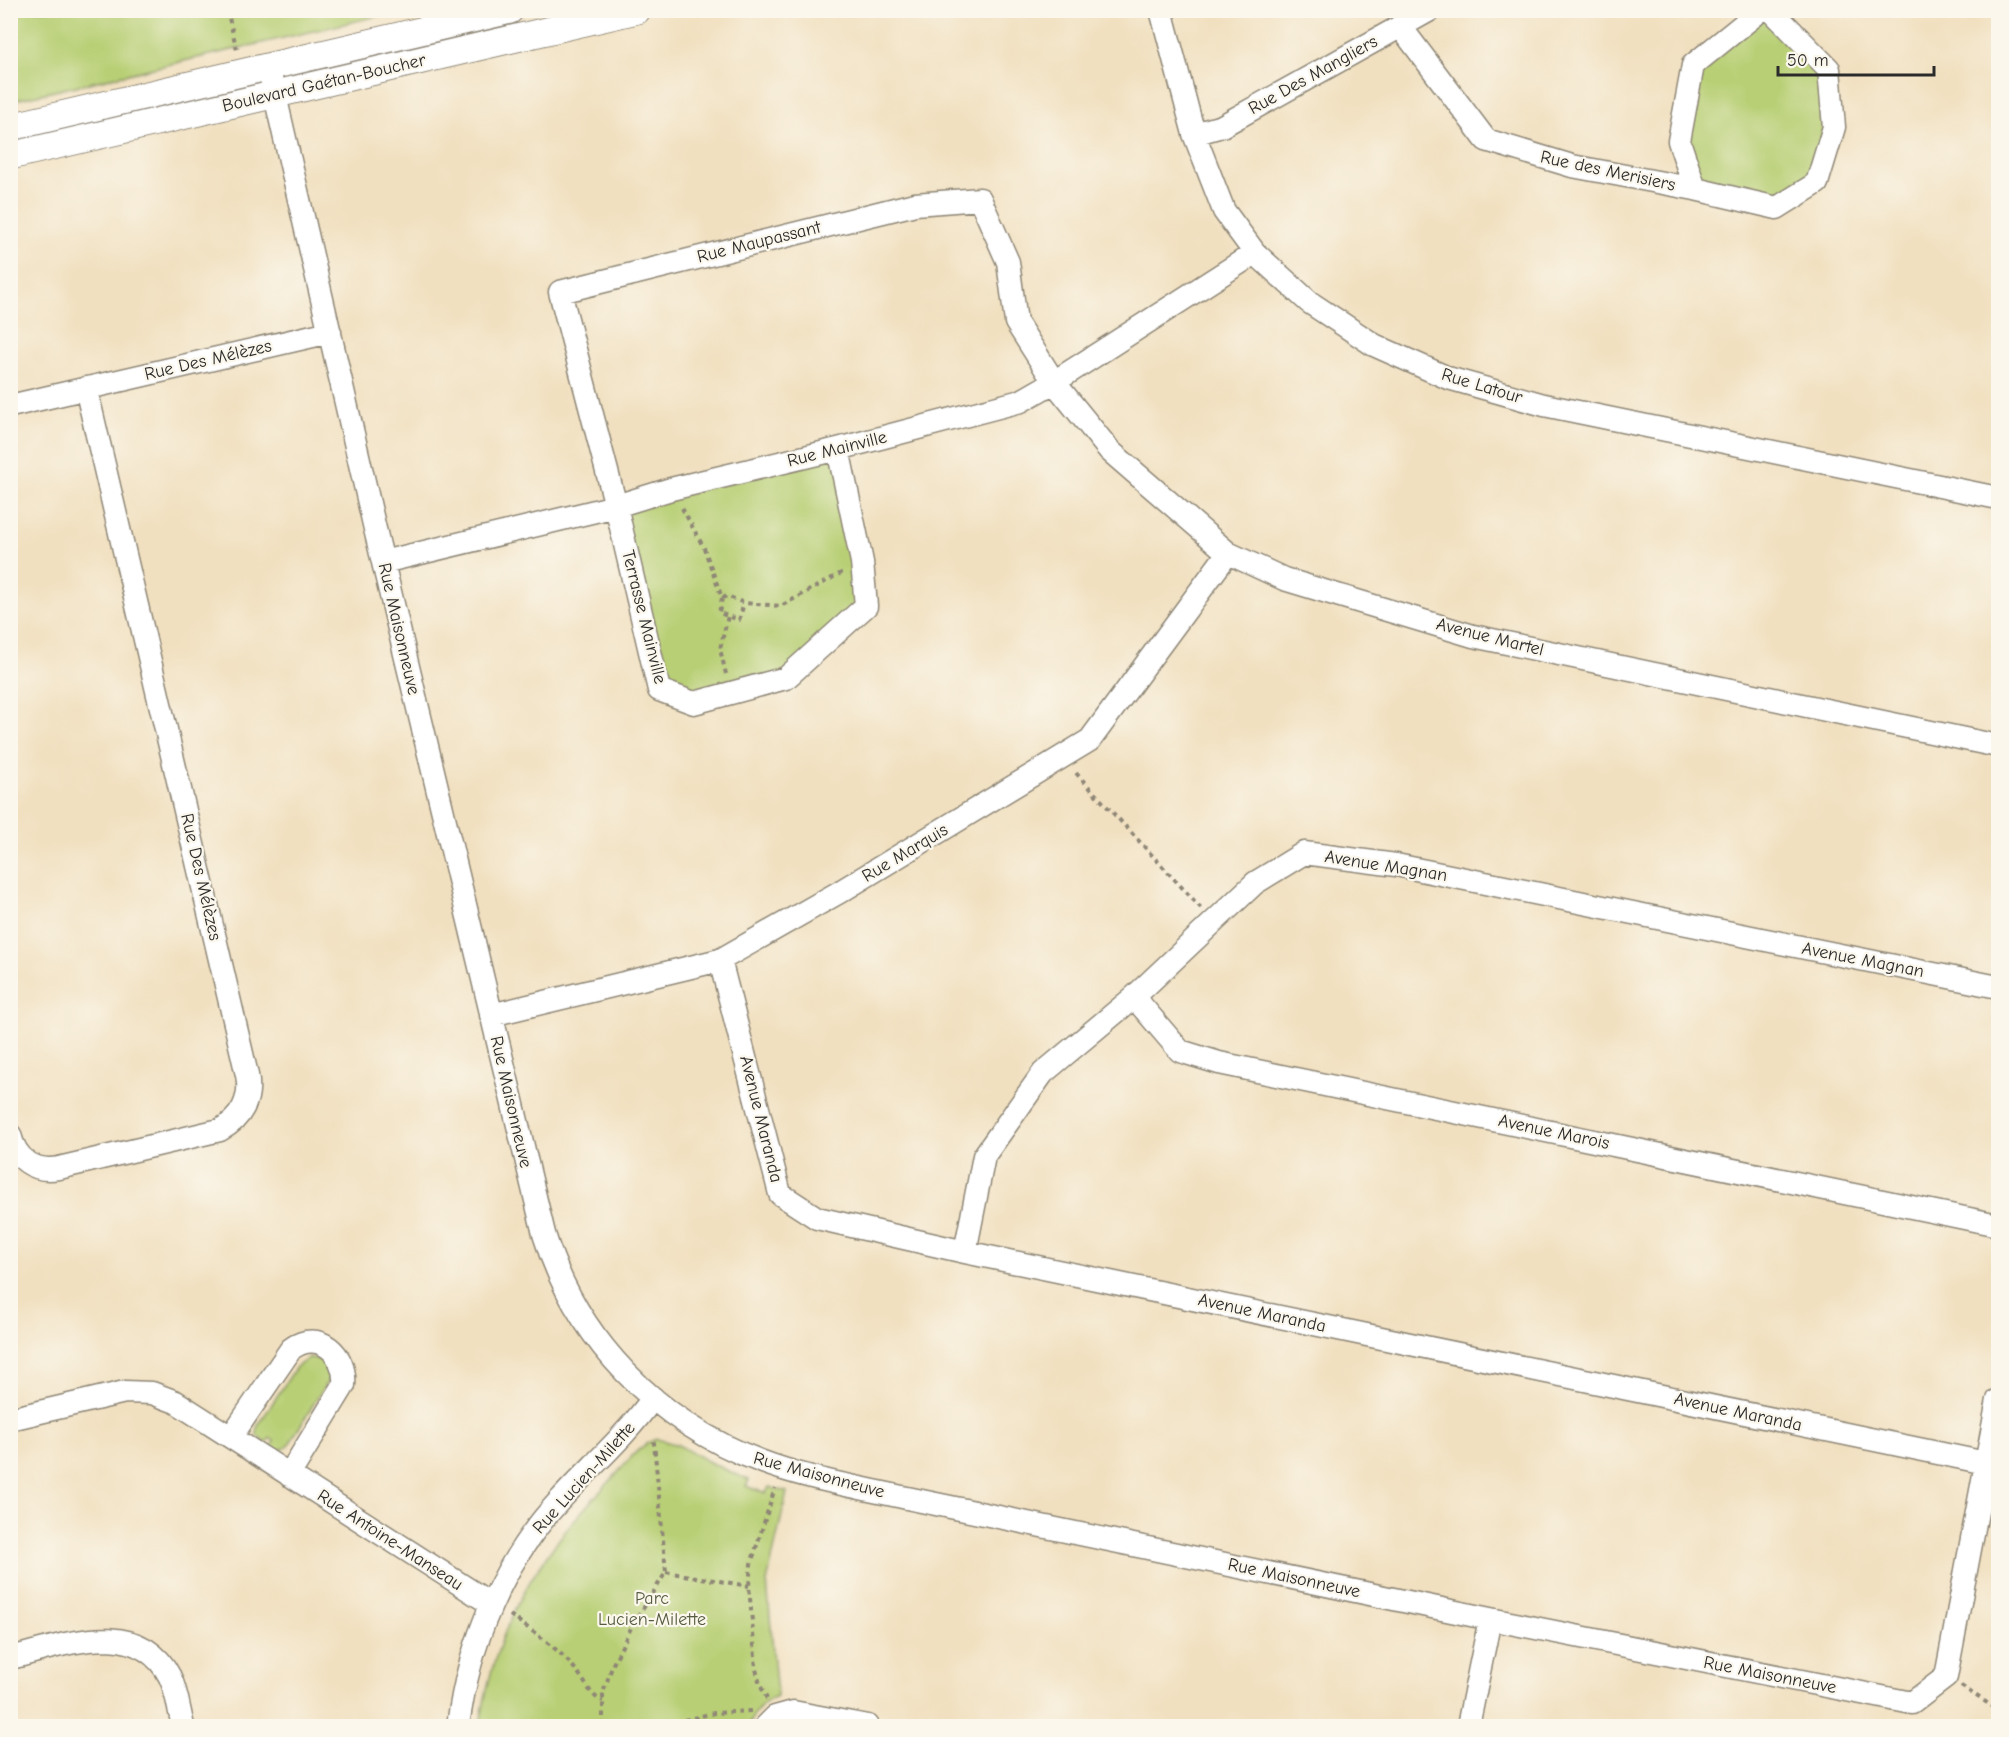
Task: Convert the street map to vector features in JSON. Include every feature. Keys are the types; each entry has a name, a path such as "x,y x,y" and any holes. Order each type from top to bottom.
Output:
{"street":[{"name":"Boulevard Gaétan-Boucher","path":"10,127 510,10"},
{"name":"Boulevard Gaétan-Boucher","path":"10,156 637,10"},
{"name":"Rue Latour","path":"1161,10 1194,134 1224,211 1255,253 1310,302 1374,345 1448,378 1544,405 1997,492"},
{"name":"Rue Des Mangliers","path":"1194,134 1222,126 1430,10"},
{"name":"Rue des Merisiers","path":"1695,189 1679,141 1692,65 1761,10"},
{"name":"Rue des Merisiers","path":"1400,26 1486,140 1572,166 1695,189 1777,208 1817,183 1834,127 1829,69 1771,10"},
{"name":"Rue Maisonneuve","path":"268,68 538,1214 557,1270 574,1304 595,1337 630,1378 678,1418 717,1442 761,1462 918,1500 1490,1619 1912,1703 1946,1677"},
{"name":"Rue Maupassant","path":"616,506 561,292 915,204 980,199 1008,262 1016,322 1054,382"},
{"name":"Rue Mainville","path":"383,562 616,506 671,489 838,449 1021,401 1255,253"},
{"name":"Rue Des Mélèzes","path":"10,406 330,332"},
{"name":"Avenue Martel","path":"1054,382 1110,452 1228,553 1284,579 1473,636 1998,746"},
{"name":"Rue Des Mélèzes","path":"10,1135 17,1153 26,1162 44,1170 59,1168 220,1130 242,1111 249,1090 86,388"},
{"name":"Terrasse Mainville","path":"616,506 659,690 694,704 786,678 866,606 862,562 838,449"},
{"name":"Rue Marquis","path":"491,1015 720,960 843,890 1090,740 1228,553"},
{"name":"Avenue Magnan","path":"965,1252 984,1156 1043,1072 1134,997 1255,883 1304,853 1396,866 1998,987"},
{"name":"Avenue Maranda","path":"720,960 780,1194 817,1218 965,1252 1986,1463"},
{"name":"Avenue Marois","path":"1134,997 1180,1051 1219,1063 1998,1225"},
{"path":"231,1437 291,1349 301,1343 313,1342 329,1348 337,1354 341,1362 345,1378 344,1385 289,1475"},
{"name":"Rue Antoine-Manseau","path":"10,1419 115,1394 143,1392 160,1395 176,1402 500,1610"},
{"name":"Rue Lucien-Milette","path":"458,1726 474,1653 500,1610 511,1565 545,1517 629,1428 653,1398"},
{"path":"1946,1677 1998,1400"},
{"path":"1468,1726 1490,1619"},
{"path":"10,1658 98,1639 117,1639 135,1644 151,1654 169,1676 183,1726"},
{"path":"761,1719 775,1718 793,1712 868,1726"}],"path":[{"path":"227,10 236,49 240,51"},
{"path":"671,489 704,548 722,598 719,613 739,620 744,603"},
{"path":"722,598 727,596 744,603 781,606 862,562"},
{"path":"728,616 720,649 730,694"},
{"path":"1062,757 1214,922"},
{"path":"603,1726 606,1681 621,1646 666,1572 652,1438"},
{"path":"768,1701 758,1679 748,1586 751,1564 775,1487"},
{"path":"666,1572 748,1586"},
{"path":"500,1610 559,1652 581,1677 595,1698 603,1701"},
{"path":"1946,1677 1998,1710"},
{"path":"657,1726 714,1713 761,1719"}],"green space":[{"path":"11,10 400,10 400,11 11,101"},
{"path":"1761,11 1829,69 1817,183 1777,208 1695,189 1679,141 1693,65"},
{"path":"838,449 866,606 786,678 694,703 659,690 616,506"},
{"path":"309,1358 325,1363 329,1370 329,1379 288,1446 282,1450 275,1449 271,1447 274,1441 270,1438 266,1443 257,1436 257,1427 296,1367"},
{"name":"Parc Lucien-Milette","path":"657,1439 678,1445 749,1480 746,1486 766,1493 769,1487 787,1492 767,1582 777,1696 759,1708 749,1726 480,1726 497,1654 509,1621 525,1591 564,1533 587,1506 638,1450"}]}
